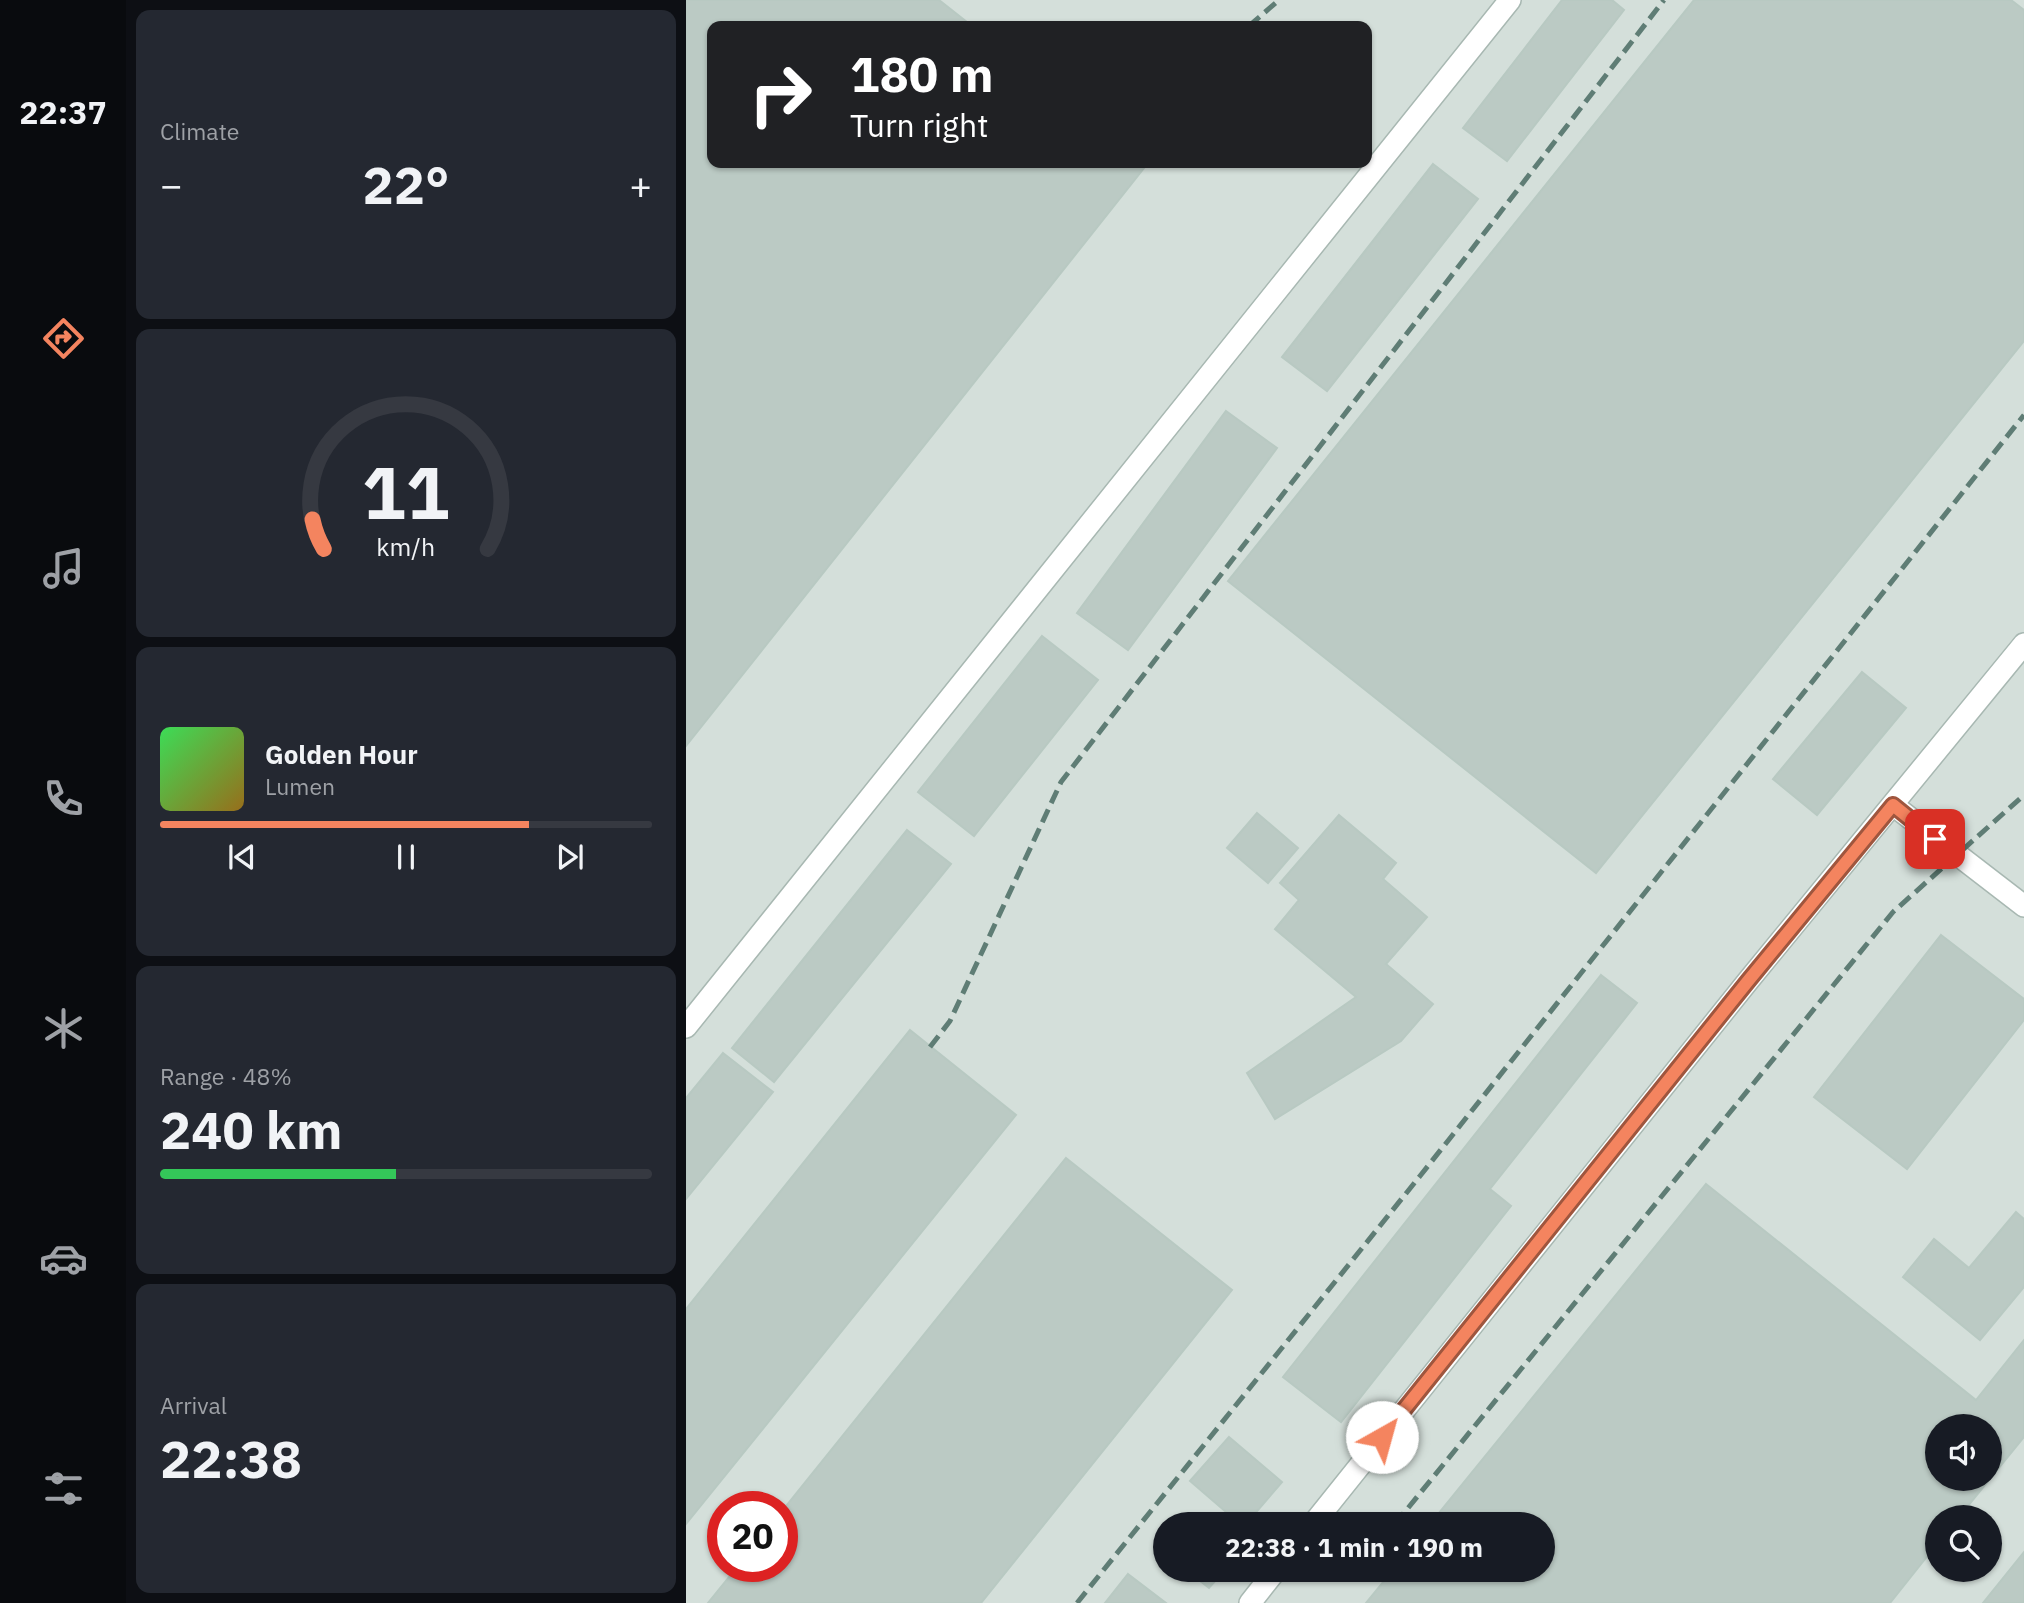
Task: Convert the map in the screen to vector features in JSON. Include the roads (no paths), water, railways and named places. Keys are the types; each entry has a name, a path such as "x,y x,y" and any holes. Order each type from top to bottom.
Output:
{"lane":[{"path":"686,1027 1510,0"},
{"path":"1323,1512 1748,981 2024,644"},
{"path":"1893,805 2024,906"},
{"path":"1259,1600 1269,1582"}],"railway":[{"path":"1255,21 1279,0"},
{"path":"930,1047 950,1021 1061,782 1664,0"},
{"path":"1077,1603 2024,415"},
{"path":"1405,1512 1893,912 2024,795"}]}
